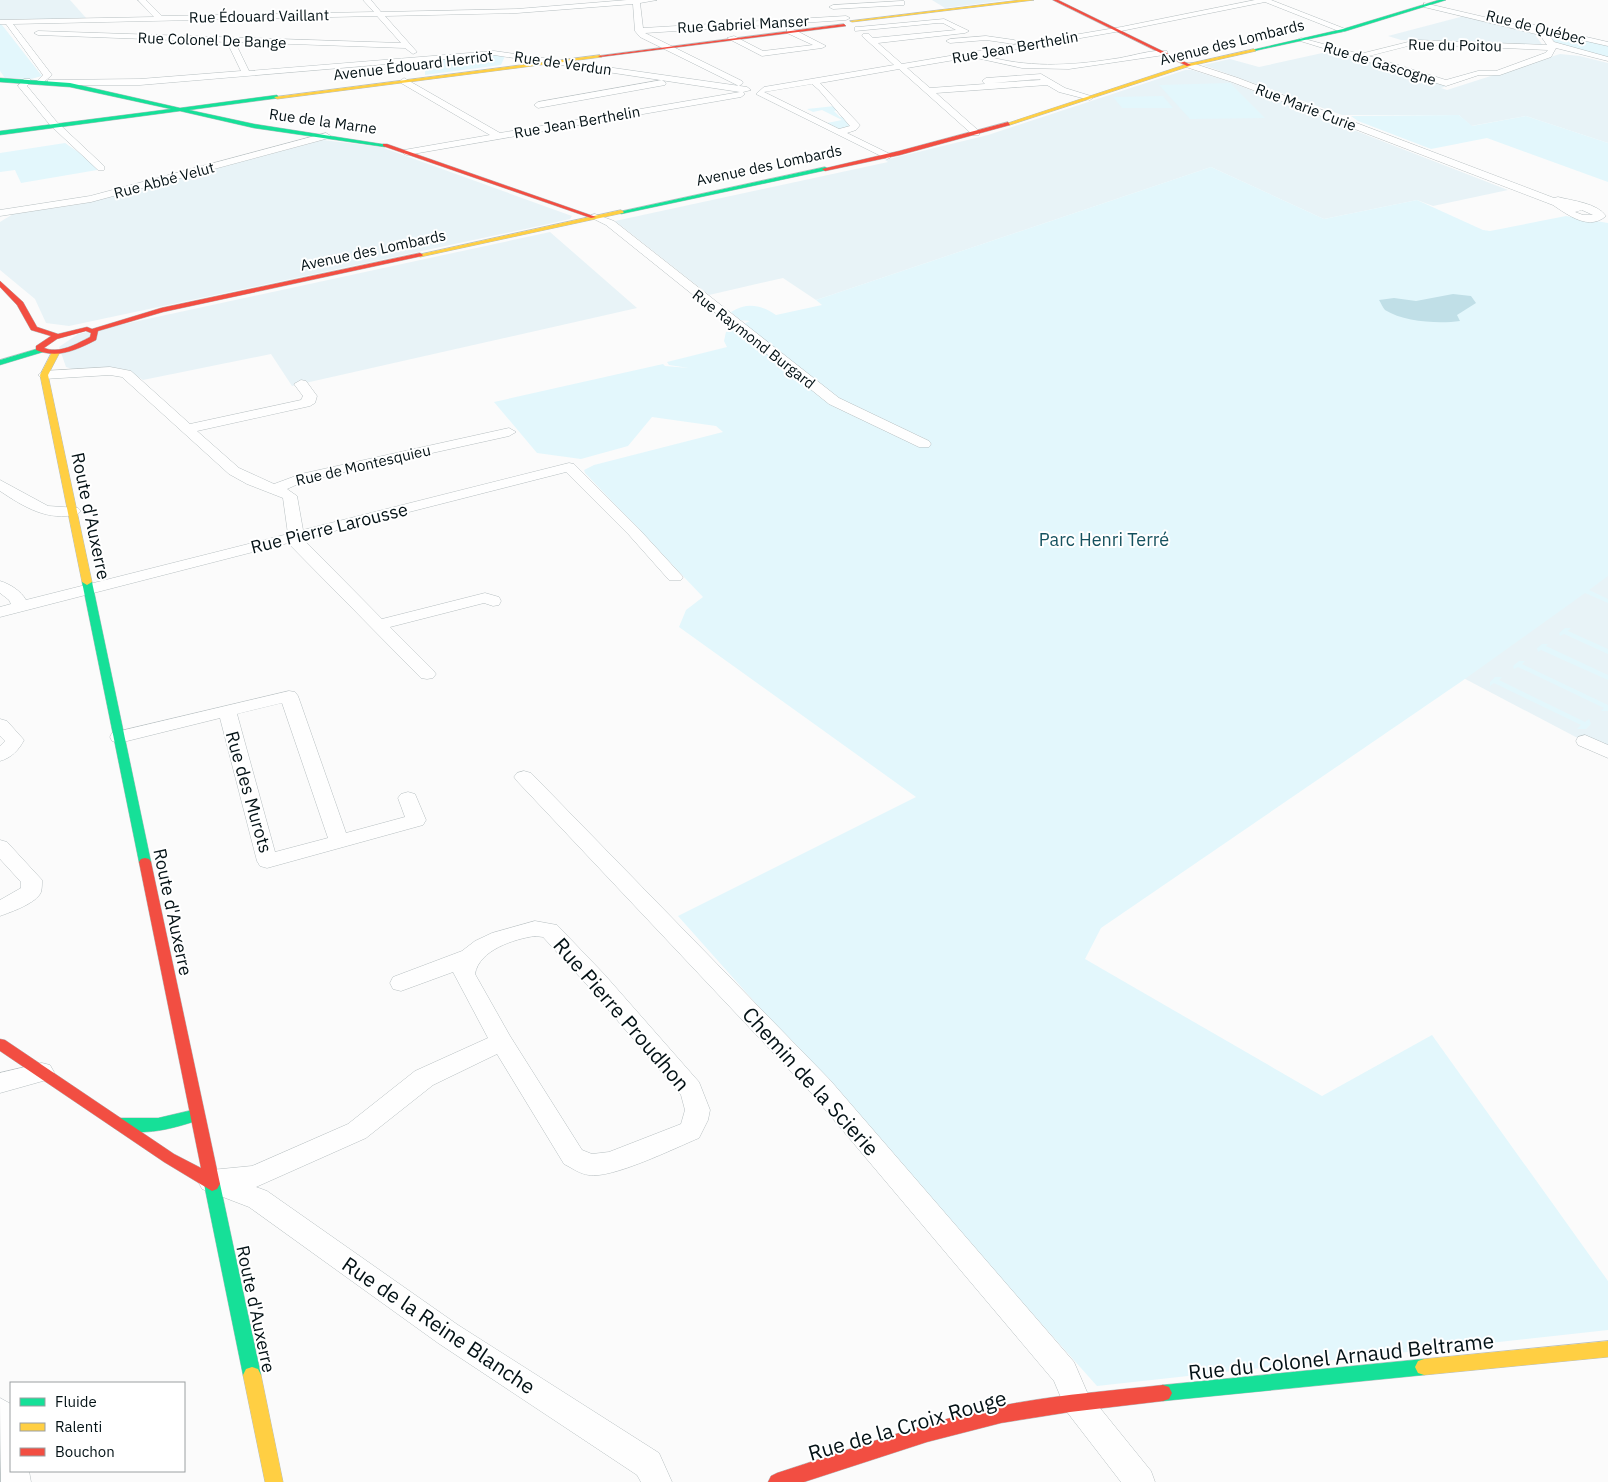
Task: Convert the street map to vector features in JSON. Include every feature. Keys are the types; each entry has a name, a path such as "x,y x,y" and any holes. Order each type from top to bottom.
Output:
{"street":[{"path":"142,0 160,18"},
{"path":"367,0 419,59"},
{"name":"Rue Édouard Vaillant","path":"386,21 517,11 601,2 653,0"},
{"path":"825,0 847,23 871,40 976,133"},
{"name":"Avenue Édouard Herriot","path":"0,133 1032,0"},
{"path":"1056,0 1189,65"},
{"path":"1266,0 1344,30"},
{"name":"Rue Jean Berthelin","path":"762,92 1117,30 1266,0"},
{"path":"636,1 640,31 643,35 748,91"},
{"name":"Avenue des Lombards","path":"58,336 79,330 92,331 161,310 887,156 976,133 1189,65 1344,30 1431,2"},
{"name":"Rue de Québec","path":"1431,2 1608,44"},
{"name":"Rue de Québec","path":"1431,2 1543,33 1552,46 1608,59"},
{"path":"833,7 901,3"},
{"path":"373,7 391,5"},
{"path":"328,6 336,15"},
{"name":"Rue Édouard Vaillant","path":"4,22 380,14 484,9 517,11"},
{"path":"847,23 908,11"},
{"path":"847,23 944,21 965,31 871,40"},
{"path":"4,22 16,33 48,75 40,82"},
{"name":"Rue Gabriel Manser","path":"640,31 847,23"},
{"path":"732,38 762,54 822,46 790,31"},
{"name":"Rue Colonel De Bange","path":"16,33 409,46"},
{"path":"1543,33 1594,33"},
{"path":"879,48 986,38 998,38 1028,45"},
{"path":"230,40 246,73"},
{"name":"Rue de Gascogne","path":"1301,40 1446,83 1476,70 1487,73 1497,72 1548,55 1552,46"},
{"name":"Rue du Poitou","path":"1360,56 1416,42 1466,48 1552,46"},
{"name":"Rue de Verdun","path":"0,80 97,87 494,53 762,92"},
{"path":"974,54 1005,64 1076,68 1164,53"},
{"name":"Rue Marie Curie","path":"1189,65 1423,151 1557,203 1568,210 1568,213 1575,216 1603,214"},
{"path":"1033,66 1034,71 1062,90 1090,97"},
{"path":"992,86 986,81 1041,76"},
{"path":"538,105 678,80"},
{"path":"27,81 22,86 56,126 101,168"},
{"path":"404,81 498,136"},
{"name":"Rue de la Marne","path":"40,82 82,88 97,87 178,110 254,126 385,145 595,218"},
{"path":"814,82 822,88 855,125 853,128 839,132"},
{"path":"927,91 1048,82"},
{"name":"Rue Jean Berthelin","path":"407,152 748,91"},
{"path":"762,92 887,156"},
{"path":"526,101 538,105 570,123"},
{"name":"Rue Abbé Velut","path":"0,213 91,199 326,136"},
{"name":"Rue Marie Curie","path":"1423,151 1603,214"},
{"path":"1568,210 1582,208"},
{"name":"Rue Raymond Burgard","path":"595,218 610,223 834,401 924,444"},
{"path":"0,283 23,305 34,328 58,336"},
{"path":"720,311 733,308"},
{"path":"0,363 40,350 56,352 69,349 93,338 95,334 92,331"},
{"path":"40,350 39,346 41,344 58,336"},
{"path":"44,375 56,352"},
{"path":"44,375 95,371 122,372 138,383 234,471 252,481 274,489"},
{"name":"Route d'Auxerre","path":"44,375 274,1482"},
{"path":"187,429 305,403 310,400 310,396 301,384"},
{"name":"Rue de Montesquieu","path":"274,489 301,478 508,432"},
{"name":"Rue Pierre Larousse","path":"89,589 569,467 634,532 675,577"},
{"path":"0,484 45,511 60,513 73,511"},
{"name":"Rue de Montesquieu","path":"274,489 290,496 296,536"},
{"path":"296,536 295,542 427,674"},
{"path":"0,586 16,597 21,607"},
{"path":"0,612 89,589"},
{"path":"379,625 485,598 493,601"},
{"name":"Rue des Murots","path":"119,738 289,696 338,842"},
{"name":"Rue des Murots","path":"227,711 267,861 416,820 408,798"},
{"path":"0,725 14,740 12,746 0,755"},
{"path":"1585,741 1608,752"},
{"name":"Chemin de la Scierie","path":"524,777 821,1087 1064,1372 1077,1402"},
{"path":"0,847 32,880 31,891 13,903 0,908"},
{"name":"Rue Pierre Proudhon","path":"533,929 548,930 596,980 690,1089 698,1105 697,1120 690,1131 611,1162 590,1165 573,1158 502,1042 464,974 465,964 480,948 518,932 533,929"},
{"name":"Rue Pierre Proudhon","path":"401,983 470,957"},
{"path":"0,1044 169,1158 211,1181 254,1177 357,1132 424,1078 502,1042"},
{"path":"0,1083 42,1072"},
{"path":"118,1124 144,1128 167,1125 197,1115"},
{"name":"Rue de la Reine Blanche","path":"211,1181 258,1199 448,1334 648,1464 657,1482"},
{"name":"Rue du Colonel Arnaud Beltrame","path":"1077,1402 1608,1349"},
{"path":"1077,1402 1140,1482"},
{"name":"Rue de la Croix Rouge","path":"777,1482 870,1451 979,1420 1077,1402"},
{"path":"0,1412 10,1455"}],"shaded area":[{"path":"0,0 70,0 86,18 0,21"},
{"path":"932,0 1008,0 945,8"},
{"path":"1464,16 1534,33 1543,46 1401,40 1388,36"},
{"path":"1336,50 1447,86 1441,88 1447,90 1560,54 1580,56 1608,63 1608,143 1526,116 1471,126 1459,115 1342,115 1203,65 1230,59 1259,67"},
{"path":"1185,70 1192,70 1230,82 1508,190 1433,206 1417,200 1324,219 1211,167 816,300 783,278 709,295 615,221 888,162 885,160 988,135"},
{"path":"323,140 381,147 572,216 570,219 544,225 69,326 46,323 35,299 0,270 0,222 13,214 81,204"},
{"path":"550,232 637,308 292,386 271,354 143,380 127,370 116,368 72,369 66,367 59,347 78,334"},
{"path":"1608,540 1608,754 1452,672"}],"green space":[{"path":"0,24 42,76 31,79 5,78 0,71"},
{"path":"1555,34 1608,45 1608,58 1555,43 1550,35"},
{"path":"489,54 505,56 501,65 425,75 425,70 415,60"},
{"path":"1230,83 1265,118 1190,119 1159,85"},
{"path":"1163,96 1173,108 1122,108 1113,97"},
{"path":"835,106 838,110 834,111 840,117 845,116 850,122 851,128 841,130 827,123 842,120 822,110 813,112 807,109"},
{"path":"1459,115 1472,126 1526,116 1608,143 1608,182 1487,138 1431,149 1358,121 1351,116"},
{"path":"65,143 103,169 21,183 15,170 0,172 0,153"},
{"name":"Parc Henri Terré","path":"1211,167 1324,219 1417,200 1483,230 1490,231 1566,216 1608,223 1608,576 1589,590 1608,599 1608,603 1585,593 1462,681 1101,928 1085,959 1322,1096 1432,1035 1608,1281 1608,1330 1097,1386 678,916 916,797 679,627 686,610 703,597 584,470 594,465 723,432 716,426 652,417 628,446 581,459 537,453 494,402 663,364 665,366 689,368 669,365 667,362 727,347 724,341 726,332 750,321 740,320 731,312 737,309 754,306 776,315 822,305 816,300"},
{"path":"1565,628 1571,628 1568,631 1608,649 1608,654 1564,634 1560,636 1559,633"},
{"path":"1542,644 1548,644 1546,646 1608,675 1608,680 1541,650 1538,652 1537,648"},
{"path":"1519,661 1525,661 1522,664 1608,705 1608,711 1601,711 1604,708 1518,667 1514,669 1513,666"},
{"path":"1495,677 1502,677 1499,680 1585,722 1589,719 1591,724 1586,729 1577,729 1581,725 1494,683 1490,686 1490,682"}],"water":[{"path":"1453,294 1471,296 1476,303 1457,315 1460,321 1432,322 1412,320 1385,310 1379,300 1394,298 1416,301"}],"traffic: fast":[{"path":"1254,50 1344,30 1444,0"},
{"path":"0,80 70,85 254,126 385,145"},
{"path":"0,133 277,97"},
{"path":"621,212 825,169"},
{"path":"0,363 40,350"},
{"path":"87,582 145,862"},
{"path":"119,1124 139,1126 158,1124 197,1115"},
{"path":"212,1184 252,1375"},
{"path":"1163,1393 1424,1367"}],"traffic: slow":[{"path":"852,21 1032,0"},
{"path":"1008,124 1189,65 1254,50"},
{"path":"277,97 600,56"},
{"path":"420,255 621,212"},
{"path":"56,352 44,375 87,582"},
{"path":"1424,1367 1608,1349"},
{"path":"252,1375 274,1482"}],"traffic: jam":[{"path":"1055,0 1189,65"},
{"path":"600,56 844,25"},
{"path":"825,169 900,153 1008,124"},
{"path":"385,145 593,217"},
{"path":"92,331 161,310 420,255"},
{"path":"0,283 20,304 34,328 58,336"},
{"path":"87,329 95,332 93,338 73,348 60,352 46,351 39,348 54,337 87,329"},
{"path":"145,862 212,1184"},
{"path":"0,1044 169,1158 211,1181"},
{"path":"777,1482 902,1441 978,1420 1047,1407 1163,1393"}]}
